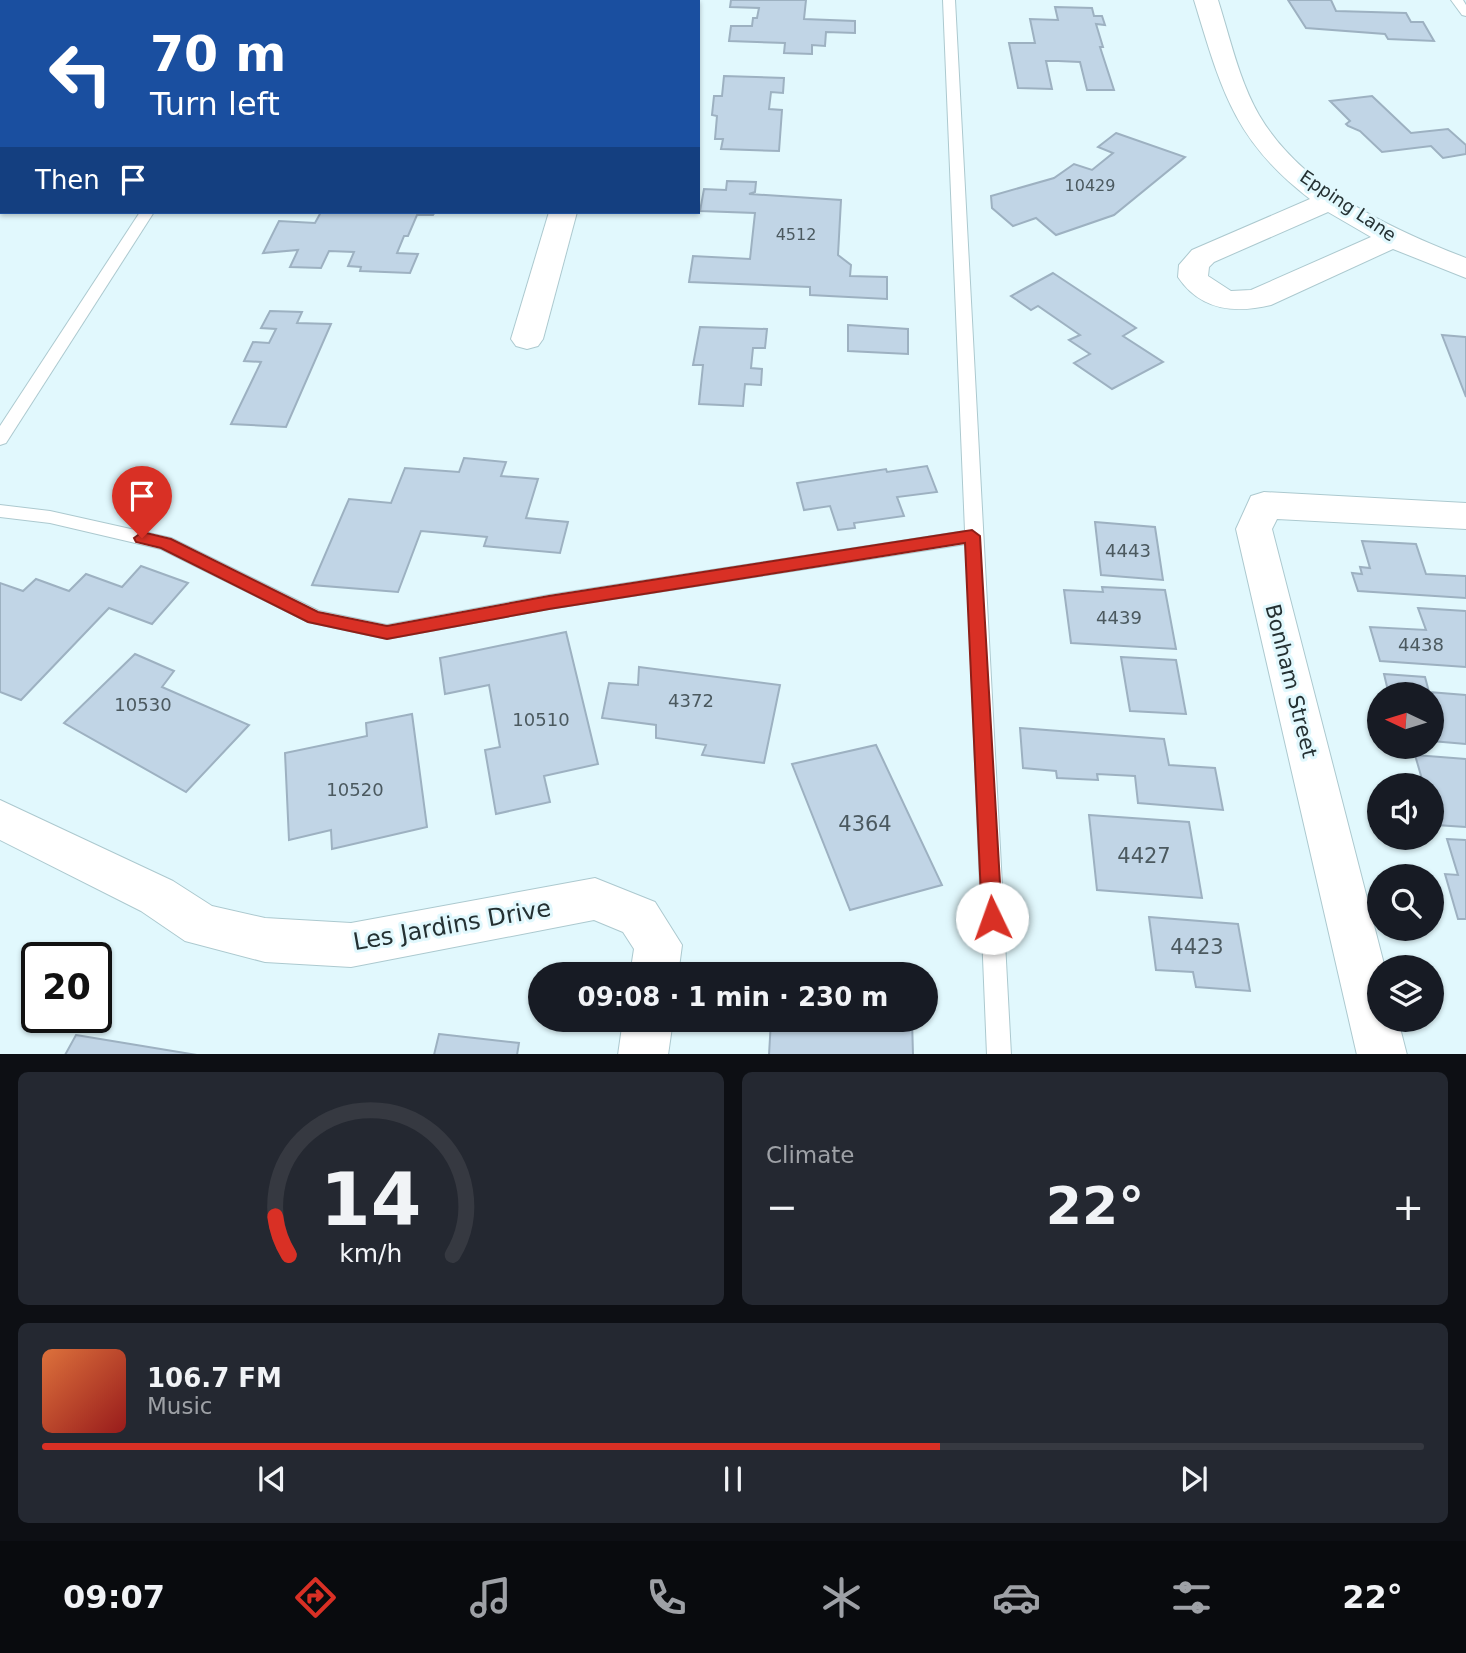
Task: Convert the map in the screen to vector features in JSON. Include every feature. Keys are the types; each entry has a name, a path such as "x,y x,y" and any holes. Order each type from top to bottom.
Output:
{"street":[{"name":"Epping Lane","path":"1206,0 1235,89 1249,120 1303,179 1393,238 1466,269"},
{"path":"1332,200 1203,256 1194,264 1193,277 1201,288 1214,296 1244,302 1260,298 1393,238"},
{"path":"527,339 562,214"},
{"name":"Bonham Street","path":"1382,1054 1254,529 1265,505 1466,516"},
{"name":"Les Jardins Drive","path":"0,819 157,896 202,926 265,940 351,945 596,899 639,917 658,945 656,962"},
{"path":"643,1054 646,1032"}],"lane":[{"path":"949,0 972,536 999,1054"},
{"path":"1457,0 1466,13"},
{"path":"0,439 146,214"},
{"path":"0,511 50,517 165,543 314,617 387,632 549,602 972,536"}],"building":[{"path":"731,0 806,0 804,19 855,21 855,33 826,32 825,46 812,45 812,54 784,53 785,43 729,41 731,26 752,26 759,8 730,7"},
{"path":"1288,0 1331,0 1336,11 1406,13 1411,22 1423,22 1434,41 1388,39 1385,34 1306,28"},
{"path":"1055,7 1092,8 1094,16 1102,16 1105,25 1096,24 1103,47 1100,47 1114,90 1087,90 1080,62 1058,61 1046,61 1052,89 1018,88 1009,43 1035,43 1030,19 1058,20"},
{"path":"724,76 784,78 783,93 771,92 769,109 782,110 779,151 721,149 723,139 715,139 717,116 712,115 714,96 722,96"},
{"path":"1372,96 1411,133 1448,129 1466,145 1466,154 1443,158 1431,146 1382,152 1360,131 1348,126 1346,124 1350,121 1330,101"},
{"path":"1116,133 1185,157 1114,215 1056,235 1036,218 1013,226 992,208 991,196 1054,178 1074,164 1092,170 1113,153 1098,147"},
{"path":"727,181 756,182 755,192 749,194 841,200 838,255 851,265 850,276 887,277 887,299 810,295 810,287 689,282 693,256 750,259 755,213 700,211 704,189 726,190"},
{"path":"320,214 434,214 417,215 397,253 418,254 410,273 360,271 361,267 348,266 354,252 329,251 321,268 290,267 298,250 263,253 279,221 315,223"},
{"path":"1053,273 1136,328 1123,336 1163,362 1112,389 1074,363 1090,354 1069,340 1080,335 1038,306 1031,310 1011,296"},
{"path":"270,311 302,312 297,323 331,324 286,427 231,424 261,362 244,361 253,342 269,343 276,329 261,328"},
{"path":"848,325 908,329 908,354 848,351"},
{"path":"700,327 767,329 765,348 753,348 751,368 762,369 761,385 745,384 743,406 699,404 703,365 693,365"},
{"path":"1442,335 1466,337 1466,397"},
{"path":"464,458 506,462 501,476 538,479 526,518 568,522 560,553 484,546 487,537 421,531 398,592 312,585 349,499 391,503 405,468 459,472"},
{"path":"927,466 937,492 897,497 904,516 854,523 855,528 838,530 830,506 804,510 797,483 886,469 887,472"},
{"path":"1095,522 1155,527 1163,580 1101,575"},
{"path":"1362,541 1416,544 1426,574 1466,576 1466,598 1358,591 1352,573 1362,574 1360,567 1370,568"},
{"path":"141,566 188,583 152,624 109,608 21,700 0,692 0,583 23,591 36,579 69,591 86,574 122,587"},
{"path":"1102,587 1165,590 1176,649 1071,643 1064,590 1103,592"},
{"path":"1418,608 1466,611 1466,667 1380,661 1370,627 1426,630"},
{"path":"566,632 598,764 544,776 550,802 496,814 485,750 500,747 489,685 445,694 440,658"},
{"path":"135,654 174,671 162,687 249,725 186,792 64,723"},
{"path":"1121,657 1176,660 1186,714 1130,711"},
{"path":"639,667 780,685 764,763 702,755 706,745 656,738 656,725 602,718 609,683 638,685"},
{"path":"1384,674 1425,677 1426,682 1386,682"},
{"path":"1444,693 1466,695 1466,744 1444,742"},
{"path":"412,714 427,827 332,849 331,830 289,840 285,753 367,736 366,723"},
{"path":"1020,728 1164,739 1169,765 1215,768 1223,810 1138,803 1135,776 1097,774 1098,780 1057,778 1056,771 1023,768"},
{"path":"876,745 942,885 850,910 792,764"},
{"path":"1444,757 1466,759 1466,827 1444,826 1444,773 1420,773 1416,760 1444,760"},
{"path":"1089,815 1189,822 1202,898 1097,890"},
{"path":"1447,839 1466,840 1466,919 1458,919 1445,874 1458,875"},
{"path":"1149,917 1238,924 1250,991 1196,987 1193,972 1156,970"},
{"path":"770,1032 912,1032 913,1054 769,1054"},
{"path":"439,1034 519,1043 517,1054 434,1054"},
{"path":"76,1035 191,1054 66,1054"}],"route":[{"path":"142,538 165,543 314,617 387,632 549,602 972,536 992,918"}]}
